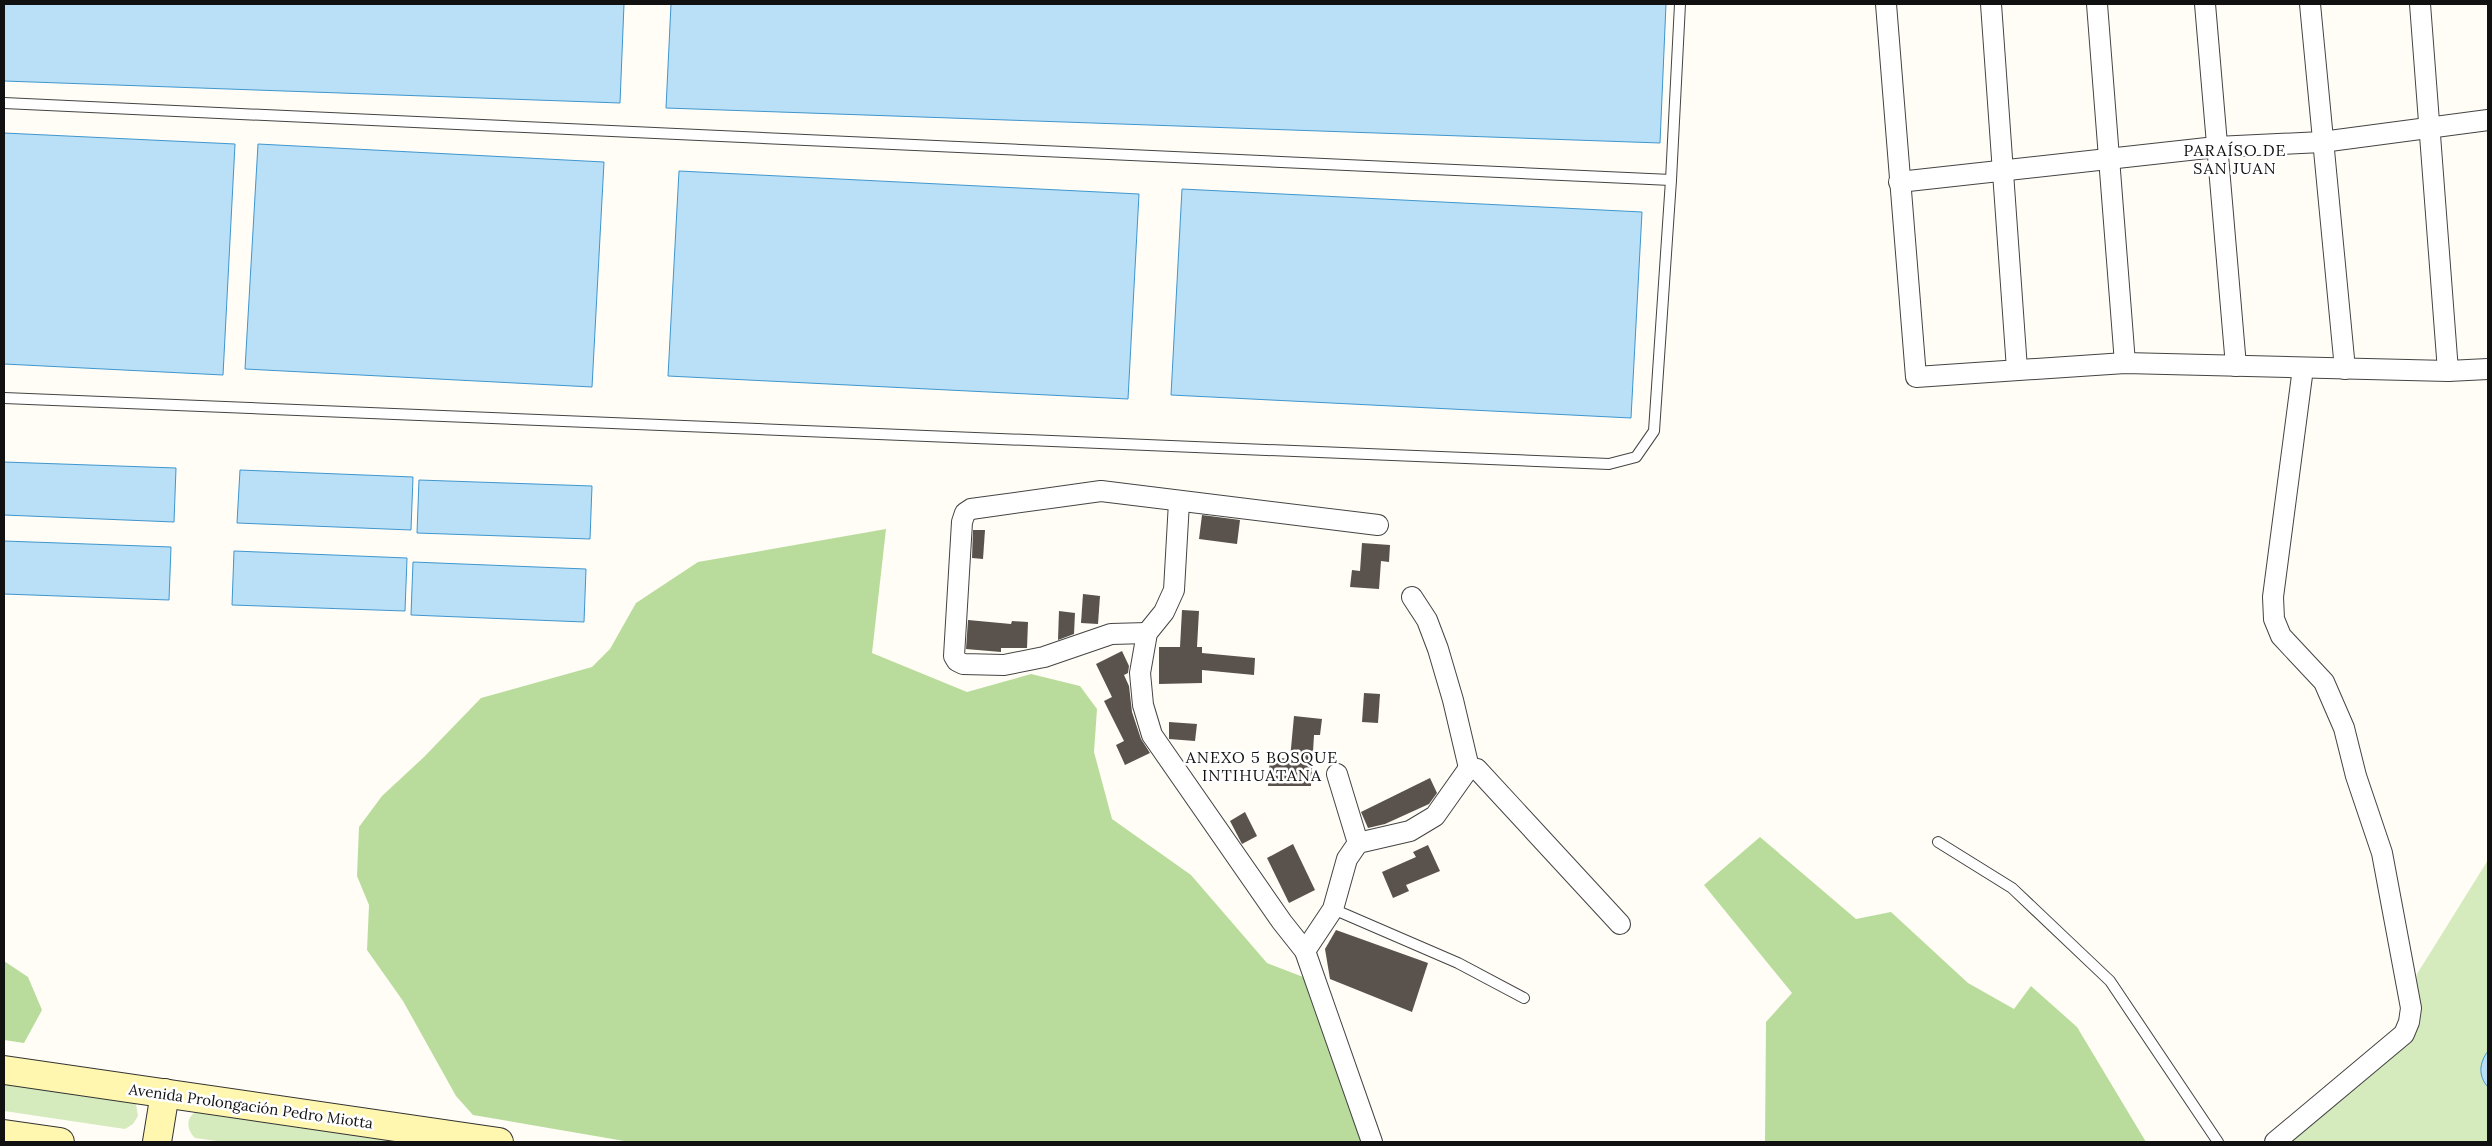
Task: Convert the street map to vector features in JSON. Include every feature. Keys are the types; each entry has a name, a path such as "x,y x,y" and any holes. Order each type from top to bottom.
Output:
{"main road":[{"name":"Avenida Prolongación Pedro Miotta","path":"4,1070 499,1142"},
{"path":"157,1142 165,1093"},
{"path":"4,1134 60,1142"}],"street":[{"path":"1886,4 1916,377 2125,363 2448,371 2488,368"},
{"path":"1991,4 2018,369"},
{"path":"2097,4 2125,363"},
{"path":"2205,4 2236,366"},
{"path":"2310,4 2345,369"},
{"path":"2420,4 2448,371"},
{"path":"1899,182 2216,147 2322,142 2488,120"},
{"path":"2275,1142 2404,1034 2409,1022 2411,1008 2382,853 2356,776 2344,728 2324,682 2281,636 2274,619 2273,597 2303,368"},
{"path":"1147,633 1111,634 1044,657 1004,665 963,664 957,661 954,656 964,513 970,509 1101,491 1378,525"},
{"path":"1179,502 1174,590 1164,612 1147,633 1140,673 1143,705 1152,735 1282,922 1305,951 1372,1142"},
{"path":"1305,951 1333,909 1347,859 1358,843 1410,831 1436,816 1469,768 1453,700 1438,649 1427,620 1412,597"},
{"path":"1469,768 1477,769 1620,924"},
{"path":"1337,774 1358,843"}],"lane":[{"path":"4,398 1609,464 1636,457 1654,431 1671,180 1680,4"},
{"path":"4,103 1671,180"},
{"path":"1938,842 2012,888 2110,981 2218,1142"},
{"path":"1333,909 1458,963 1524,998"}],"green space":[{"path":"886,529 872,653 967,692 1031,674 1080,686 1097,709 1094,752 1112,819 1191,875 1267,963 1311,980 1369,1142 630,1142 473,1115 456,1096 403,1001 367,950 369,905 357,876 359,827 382,796 424,757 481,698 592,667 610,649 636,603 698,562"},
{"path":"1760,837 1856,919 1891,912 1968,983 2014,1009 2031,986 2077,1027 2146,1142 1765,1142 1766,1022 1792,993 1704,885"},
{"path":"2488,860 2488,1142 2288,1142 2400,1048 2417,974"},
{"path":"4,961 28,977 42,1010 24,1043 4,1040"},
{"path":"4,1081 131,1100 136,1104 138,1116 133,1124 125,1129 4,1111"},
{"path":"199,1110 409,1142 224,1142 195,1138 188,1126 188,1122 191,1116"}],"water":[{"path":"4,4 624,4 620,103 4,81"},
{"path":"671,4 1666,4 1660,143 666,108"},
{"path":"4,133 235,144 223,375 4,364"},
{"path":"258,144 604,162 592,387 245,369"},
{"path":"679,171 1139,194 1128,399 668,376"},
{"path":"1182,189 1642,212 1631,418 1171,395"},
{"path":"4,462 176,468 174,522 4,515"},
{"path":"240,470 413,477 411,530 237,523"},
{"path":"419,480 592,486 590,539 417,533"},
{"path":"4,541 171,547 169,600 4,594"},
{"path":"234,551 407,558 405,611 232,605"},
{"path":"413,562 586,569 584,622 411,615"},
{"path":"2488,1051 2488,1087 2481,1074 2481,1065"}],"building":[{"path":"1202,515 1240,520 1237,544 1199,539"},
{"path":"973,530 985,530 983,559 972,558"},
{"path":"1362,543 1390,545 1389,562 1381,561 1379,589 1350,587 1352,570 1360,571"},
{"path":"1083,594 1100,596 1098,624 1081,623"},
{"path":"1182,610 1199,611 1197,647 1202,647 1202,653 1255,658 1254,675 1202,670 1202,683 1159,684 1159,647 1180,647"},
{"path":"1059,611 1075,613 1074,634 1058,640"},
{"path":"968,620 1011,624 1012,621 1028,622 1027,648 1001,648 1001,652 966,649"},
{"path":"1122,651 1129,666 1128,673 1124,675 1129,686 1132,712 1141,739 1150,753 1125,765 1116,745 1124,741 1104,701 1112,697 1096,664"},
{"path":"1364,693 1380,694 1378,723 1362,722"},
{"path":"1294,716 1322,719 1320,735 1314,735 1311,786 1268,786 1270,757 1290,759"},
{"path":"1169,722 1197,724 1195,741 1169,739"},
{"path":"1430,778 1437,793 1429,804 1385,824 1368,828 1361,812"},
{"path":"1245,812 1257,836 1242,844 1230,821"},
{"path":"1293,844 1315,890 1289,903 1267,858"},
{"path":"1428,845 1440,871 1406,885 1409,891 1393,898 1382,872 1416,857 1413,852"},
{"path":"1336,930 1428,963 1412,1012 1330,979 1325,949"}],"district":[{"name":"PARAÍSO DE SAN JUAN","path":"2235,159"},
{"name":"ANEXO 5 BOSQUE INTIHUATANA","path":"1262,766"}]}
